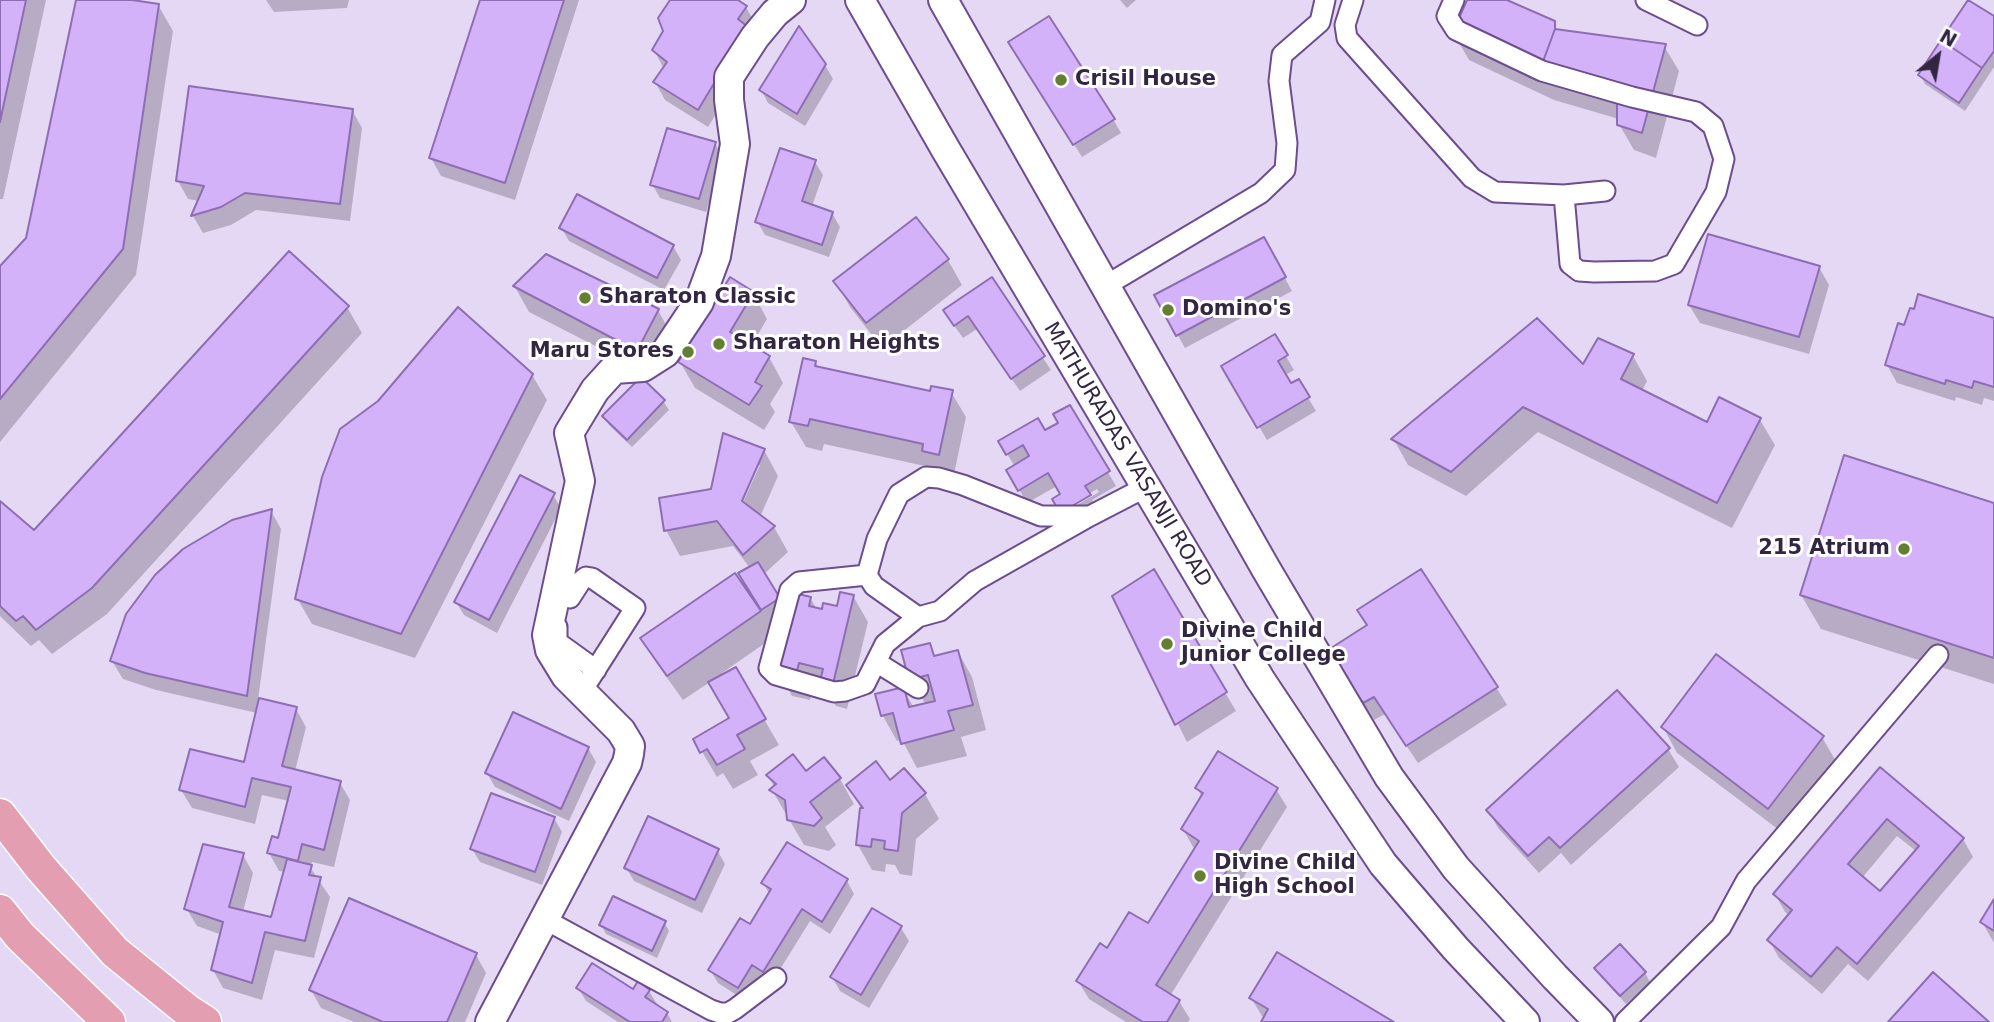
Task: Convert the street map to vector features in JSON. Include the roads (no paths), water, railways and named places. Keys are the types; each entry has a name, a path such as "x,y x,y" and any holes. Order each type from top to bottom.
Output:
{"main road":[{"path":"489,1022 627,763 629,754 630,746 589,680 566,676 550,650 547,635 564,593 579,481 569,433 594,390 614,369 643,367 665,353 699,302 716,256 735,144 729,78 755,37 775,13 791,0"},
{"name":"MATHURADAS VASANJI ROAD","path":"860,0 1260,679 1383,864 1456,949 1525,1022"},
{"path":"943,0 1266,569 1389,777 1456,868 1599,1022"},
{"path":"0,815 41,868 115,952 205,1022"},
{"path":"0,911 20,936 109,1022"}],"street":[{"path":"1105,286 1261,193 1285,170 1287,143 1279,81 1282,55 1320,22 1325,0"},
{"path":"1353,0 1345,25 1347,37 1472,178 1494,192 1564,195 1605,191"},
{"path":"1454,0 1447,16 1456,30 1542,72 1696,112 1713,126 1724,159 1716,192 1674,264 1655,271 1579,271 1570,264 1564,195"},
{"path":"1646,0 1697,25"},
{"path":"918,617 874,586 867,575 877,539 899,494 926,477 963,485 1041,516 1090,516"},
{"path":"867,575 799,582 790,590 769,668 776,676 834,692 865,684 885,644 918,617 940,611 975,581 1146,487"},
{"path":"564,593 586,577 592,578 635,608 589,680"},
{"path":"1625,1022 1721,927 1746,881 1938,655"},
{"path":"876,662 918,688"},
{"path":"544,919 720,1013 735,1009 776,978"}],"place":[{"name":"Crisil House","path":"1061,80"},
{"name":"Sharaton Classic","path":"585,298"},
{"name":"Domino's","path":"1168,310"},
{"name":"Sharaton Heights","path":"719,344"},
{"name":"Maru Stores","path":"688,352"},
{"name":"215 Atrium","path":"1904,549"},
{"name":"Divine Child Junior College","path":"1167,644"},
{"name":"Divine Child High School","path":"1200,876"}]}
